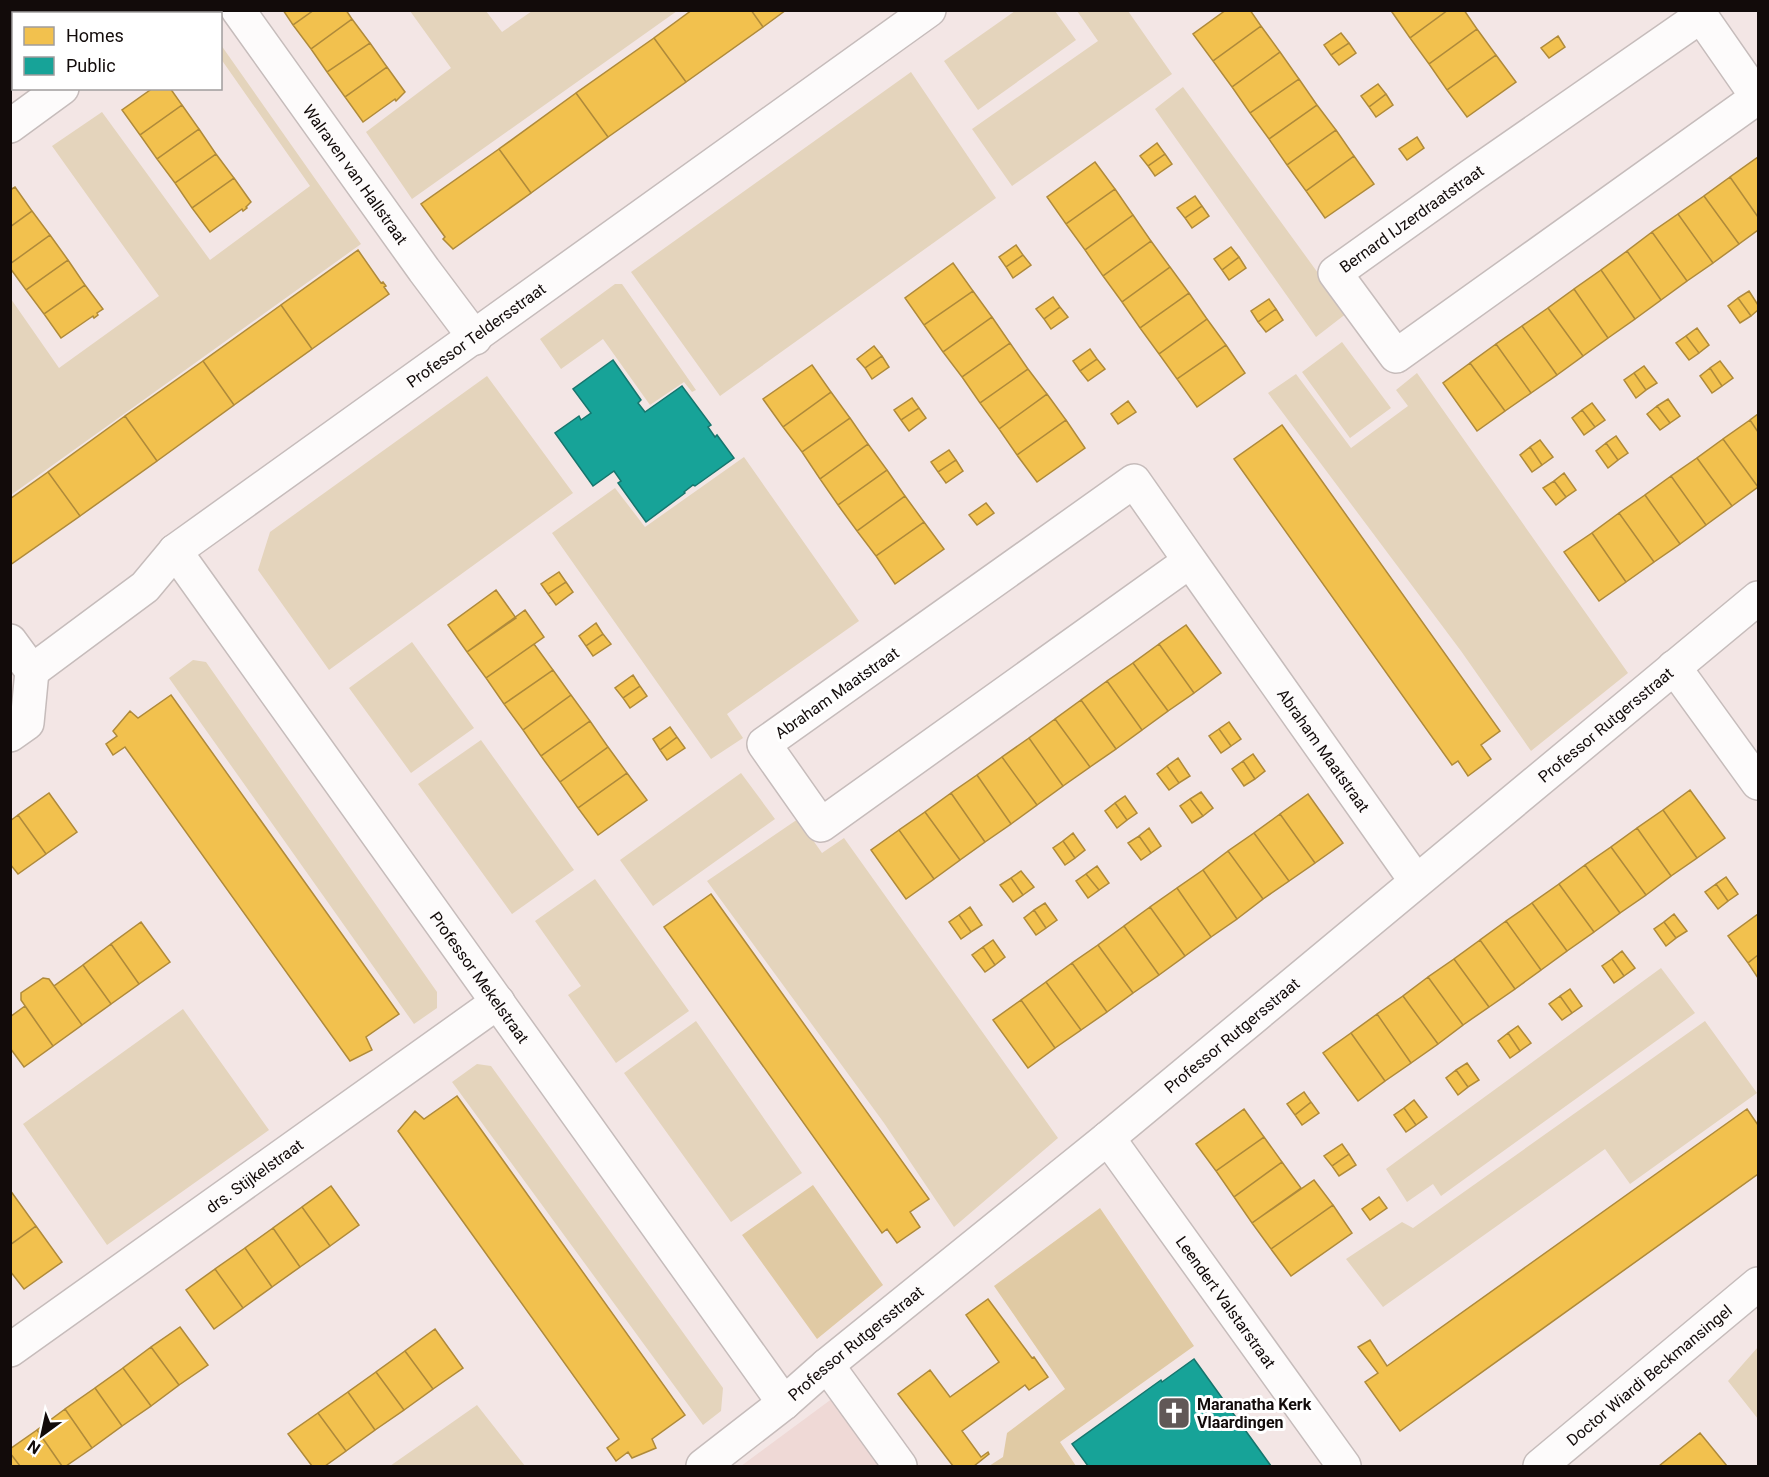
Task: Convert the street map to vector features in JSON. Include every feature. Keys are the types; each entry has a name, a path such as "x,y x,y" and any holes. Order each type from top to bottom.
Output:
{"street":[{"name":"Walraven van Hallstraat","path":"238,10 475,338"},
{"name":"Professor Teldersstraat","path":"32,671 145,587 175,551 475,338 924,12"},
{"name":"Bernard IJzerdraatstraat","path":"1704,13 1758,98 1395,356 1335,273 1704,13"},
{"path":"10,126 59,90"},
{"name":"Abraham Maatstraat","path":"1190,561 821,825 764,744 1134,481 1416,881"},
{"name":"Professor Mekelstraat","path":"175,551 784,1403"},
{"name":"Professor Rutgersstraat","path":"703,1467 1108,1138 1758,598"},
{"path":"10,641 32,671 27,723 10,735"},
{"path":"1674,668 1758,783"},
{"name":"drs. Stijkelstraat","path":"10,1350 498,1002"},
{"name":"Leendert Valstarstraat","path":"1108,1138 1344,1467"},
{"name":"Doctor Wiardi Beckmansingel","path":"1540,1467 1758,1284"},
{"path":"828,1365 900,1467"}],"shaded area":[{"path":"410,11 486,11 502,32 532,11 677,11 412,199 366,132 451,68"},
{"path":"1015,11 1055,11 1076,40 978,110 944,61"},
{"path":"1077,11 1128,11 1172,74 1012,186 972,129 1098,41"},
{"path":"222,46 361,244 11,495 11,299 59,368 159,296 52,146 102,112 210,260 310,186 222,60"},
{"path":"911,72 996,198 720,396 631,272"},
{"path":"1183,87 1347,313 1316,337 1155,109"},
{"path":"615,284 622,284 696,390 692,392 684,382 650,405 603,339 561,369 540,339"},
{"path":"1342,342 1391,408 1350,438 1302,372"},
{"path":"1417,373 1628,673 1531,751 1461,651 1268,393 1296,374 1351,448 1408,406 1396,390"},
{"path":"487,376 573,493 329,670 258,570 270,532"},
{"path":"744,457 859,621 727,714 743,738 711,759 552,533 615,488 645,527"},
{"path":"412,642 474,728 411,773 349,688"},
{"path":"193,660 206,662 437,992 437,1008 414,1024 169,678"},
{"path":"481,740 574,870 512,914 418,784"},
{"path":"741,773 775,819 653,906 620,860"},
{"path":"798,819 822,853 844,838 1058,1138 954,1227 884,1123 707,881"},
{"path":"595,879 689,1011 616,1063 568,995 581,986 535,921"},
{"path":"1661,968 1695,1013 1441,1196 1433,1184 1407,1202 1386,1169"},
{"path":"183,1009 269,1130 107,1245 23,1124"},
{"path":"696,1021 802,1173 731,1222 624,1073"},
{"path":"1705,1021 1757,1093 1630,1184 1605,1149 1383,1307 1346,1259 1402,1222 1413,1228"},
{"path":"477,1064 491,1066 723,1388 721,1411 703,1425 452,1082"},
{"path":"813,1185 883,1285 817,1339 742,1235"},
{"path":"1100,1208 1194,1346 1060,1442 1076,1466 989,1466 1003,1457 1007,1433 1065,1389 994,1286"},
{"path":"1758,1347 1758,1419 1728,1381"},
{"path":"833,1398 879,1466 741,1466"},
{"path":"477,1405 525,1466 390,1466"}],"building: Homes":[{"path":"283,10 314,10 293,25"},
{"path":"314,10 346,10 352,19 311,49 293,25"},
{"path":"692,10 751,10 763,27 686,82 654,38"},
{"path":"751,10 786,10 763,27"},
{"path":"1226,10 1250,10 1261,26 1213,61 1193,34"},
{"path":"1394,10 1448,10 1410,38 1392,12"},
{"path":"1448,10 1464,10 1477,29 1429,64 1410,38"},
{"path":"352,19 370,43 327,72 311,49"},
{"path":"1261,26 1280,52 1232,87 1213,61"},
{"path":"1477,29 1496,55 1447,90 1429,64"},
{"path":"1341,33 1349,43 1331,55 1324,45"},
{"path":"1558,36 1565,47 1549,58 1541,48"},
{"path":"654,38 686,82 608,137 576,93"},
{"path":"370,43 387,67 345,97 327,72"},
{"path":"1349,43 1356,53 1339,65 1331,55"},
{"path":"1280,52 1299,79 1250,113 1232,87"},
{"path":"1496,55 1516,82 1467,117 1447,90"},
{"path":"387,67 405,92 396,101 395,99 363,122 345,97"},
{"path":"1299,79 1317,105 1269,139 1250,113"},
{"path":"1378,84 1386,94 1369,107 1361,96"},
{"path":"150,90 171,90 182,105 140,135 122,110"},
{"path":"576,93 608,137 531,193 499,149"},
{"path":"1386,94 1393,105 1376,117 1369,107"},
{"path":"182,105 199,129 157,159 140,135"},
{"path":"1317,105 1336,130 1287,165 1269,139"},
{"path":"199,129 216,154 175,183 157,159"},
{"path":"1336,130 1354,156 1306,191 1287,165"},
{"path":"1417,137 1424,148 1407,160 1399,149"},
{"path":"1157,143 1165,154 1148,166 1140,156"},
{"path":"499,149 531,193 453,249 443,239 445,237 421,204"},
{"path":"216,154 234,178 192,208 175,183"},
{"path":"1165,154 1172,164 1155,176 1148,166"},
{"path":"1354,156 1374,184 1325,218 1306,191"},
{"path":"1758,157 1758,217 1730,177"},
{"path":"1095,162 1115,189 1066,224 1047,197"},
{"path":"1730,177 1758,217 1758,230 1739,244 1704,196"},
{"path":"234,178 251,202 243,211 242,209 210,232 192,208"},
{"path":"15,187 32,211 10,227 10,190"},
{"path":"1115,189 1133,215 1085,250 1066,224"},
{"path":"1195,196 1202,206 1185,218 1177,208"},
{"path":"1704,196 1739,244 1713,263 1678,214"},
{"path":"1202,206 1209,216 1192,228 1185,218"},
{"path":"32,211 50,235 10,264 10,227"},
{"path":"1678,214 1713,263 1687,281 1652,232"},
{"path":"1133,215 1151,241 1103,276 1085,250"},
{"path":"1652,232 1687,281 1661,300 1627,251"},
{"path":"50,235 68,260 26,290 10,268 10,264"},
{"path":"1151,241 1170,267 1122,302 1103,276"},
{"path":"1016,245 1023,255 1006,267 999,257"},
{"path":"1231,247 1239,257 1222,270 1214,259"},
{"path":"358,250 381,283 383,282 386,286 384,287 389,294 312,349 281,305"},
{"path":"1627,251 1661,300 1635,319 1601,270"},
{"path":"1023,255 1031,265 1013,278 1006,267"},
{"path":"1239,257 1246,268 1229,280 1222,270"},
{"path":"68,260 85,285 44,314 26,290"},
{"path":"953,263 973,291 924,325 905,298"},
{"path":"1170,267 1189,293 1140,328 1122,302"},
{"path":"1601,270 1635,319 1608,338 1574,289"},
{"path":"85,285 103,309 94,318 93,316 61,338 44,314"},
{"path":"1574,289 1608,338 1583,356 1548,308"},
{"path":"973,291 992,317 943,352 924,325"},
{"path":"1749,291 1758,305 1758,310 1751,316 1738,298"},
{"path":"1189,293 1207,319 1159,354 1140,328"},
{"path":"1053,297 1060,307 1044,319 1036,309"},
{"path":"1738,298 1751,316 1740,323 1728,306"},
{"path":"1269,299 1276,309 1258,322 1251,311"},
{"path":"281,305 312,349 234,405 203,361"},
{"path":"1060,307 1068,317 1051,329 1044,319"},
{"path":"1548,308 1583,356 1557,375 1522,326"},
{"path":"1276,309 1283,320 1266,332 1258,322"},
{"path":"992,317 1010,343 962,377 943,352"},
{"path":"1207,319 1226,345 1177,379 1159,354"},
{"path":"1522,326 1557,375 1531,393 1496,344"},
{"path":"1697,328 1709,345 1699,353 1686,336"},
{"path":"1686,336 1699,353 1689,360 1676,343"},
{"path":"1010,343 1028,369 980,403 962,377"},
{"path":"1496,344 1531,393 1505,411 1470,363"},
{"path":"1226,345 1245,373 1197,407 1177,379"},
{"path":"874,346 882,356 865,368 857,359"},
{"path":"1090,349 1097,359 1080,371 1073,361"},
{"path":"882,356 889,367 872,379 865,368"},
{"path":"1097,359 1105,369 1088,381 1080,371"},
{"path":"203,361 234,405 157,461 125,416"},
{"path":"1720,361 1733,378 1722,386 1710,368"},
{"path":"1470,363 1505,411 1477,431 1443,383"},
{"path":"812,365 831,392 783,427 763,399"},
{"path":"1644,366 1657,383 1646,390 1634,373"},
{"path":"1710,368 1722,386 1712,393 1700,376"},
{"path":"1028,369 1047,394 999,429 980,403"},
{"path":"1634,373 1646,390 1636,398 1624,380"},
{"path":"831,392 850,418 802,452 783,427"},
{"path":"1047,394 1066,420 1017,455 999,429"},
{"path":"912,398 919,408 901,420 894,410"},
{"path":"1668,399 1680,416 1670,423 1657,406"},
{"path":"1128,401 1136,412 1118,424 1111,414"},
{"path":"1592,403 1605,420 1595,427 1582,410"},
{"path":"1657,406 1670,423 1660,430 1647,414"},
{"path":"919,408 926,418 909,431 901,420"},
{"path":"1582,410 1595,427 1584,435 1572,418"},
{"path":"1758,414 1758,432 1750,420"},
{"path":"125,416 157,461 80,516 48,472"},
{"path":"850,418 868,444 820,479 802,452"},
{"path":"1066,420 1085,448 1037,482 1017,455"},
{"path":"1750,420 1758,432 1758,487 1723,439"},
{"path":"1282,425 1500,731 1481,745 1491,759 1468,776 1458,761 1452,765 1234,459"},
{"path":"1616,436 1628,453 1618,460 1606,443"},
{"path":"1723,439 1758,487 1732,506 1697,458"},
{"path":"1540,440 1553,457 1542,465 1530,447"},
{"path":"1606,443 1618,460 1608,468 1596,451"},
{"path":"868,444 887,470 838,505 820,479"},
{"path":"1530,447 1542,465 1532,472 1520,455"},
{"path":"949,450 956,460 938,472 931,462"},
{"path":"1697,458 1732,506 1706,525 1671,476"},
{"path":"956,460 963,471 946,483 938,472"},
{"path":"887,470 905,496 857,531 838,505"},
{"path":"48,472 80,516 10,565 10,499"},
{"path":"1564,473 1576,490 1566,497 1554,481"},
{"path":"1671,476 1706,525 1680,544 1645,495"},
{"path":"1554,481 1566,497 1556,505 1543,488"},
{"path":"1645,495 1680,544 1654,562 1619,513"},
{"path":"905,496 924,522 876,556 857,531"},
{"path":"986,503 994,513 977,525 969,515"},
{"path":"1619,513 1654,562 1626,582 1592,533"},
{"path":"924,522 944,549 895,584 876,556"},
{"path":"1592,533 1626,582 1599,601 1564,552"},
{"path":"559,572 566,582 548,594 541,584"},
{"path":"566,582 573,592 556,605 548,594"},
{"path":"496,590 516,618 467,652 448,625"},
{"path":"525,610 544,637 486,678 467,652"},
{"path":"596,623 603,634 586,646 579,636"},
{"path":"1186,625 1221,673 1194,693 1159,644"},
{"path":"603,634 611,644 593,656 586,646"},
{"path":"534,644 553,670 504,704 486,678"},
{"path":"1159,644 1194,693 1168,711 1133,663"},
{"path":"1133,663 1168,711 1142,730 1107,681"},
{"path":"553,670 571,695 523,730 504,704"},
{"path":"633,675 640,686 623,698 615,688"},
{"path":"1107,681 1142,730 1116,749 1081,700"},
{"path":"640,686 647,696 630,708 623,698"},
{"path":"171,695 399,1014 366,1037 372,1050 350,1061 125,747 113,755 106,744 117,736 113,731 130,711 138,718"},
{"path":"571,695 590,721 541,756 523,730"},
{"path":"1081,700 1116,749 1090,767 1055,719"},
{"path":"1055,719 1090,767 1063,786 1029,738"},
{"path":"590,721 608,747 560,782 541,756"},
{"path":"1229,722 1241,739 1231,746 1219,729"},
{"path":"670,727 677,737 660,750 653,739"},
{"path":"1219,729 1231,746 1221,753 1209,736"},
{"path":"677,737 685,748 667,760 660,750"},
{"path":"1029,738 1063,786 1037,805 1002,757"},
{"path":"608,747 627,773 578,808 560,782"},
{"path":"1253,754 1265,771 1255,779 1243,761"},
{"path":"1002,757 1037,805 1011,824 977,775"},
{"path":"1178,758 1190,776 1179,783 1167,766"},
{"path":"1243,761 1255,779 1244,786 1232,769"},
{"path":"1167,766 1179,783 1169,790 1157,774"},
{"path":"627,773 647,800 598,835 578,808"},
{"path":"977,775 1011,824 985,842 951,793"},
{"path":"1690,790 1725,838 1697,858 1663,810"},
{"path":"1201,792 1213,808 1203,816 1190,799"},
{"path":"49,793 77,832 46,854 18,815"},
{"path":"951,793 985,842 960,860 925,812"},
{"path":"1308,794 1343,843 1315,863 1280,814"},
{"path":"1125,796 1137,813 1127,820 1115,803"},
{"path":"1190,799 1203,816 1192,823 1180,806"},
{"path":"1115,803 1127,820 1117,828 1105,811"},
{"path":"1663,810 1697,858 1671,876 1637,828"},
{"path":"925,812 960,860 934,879 899,830"},
{"path":"1280,814 1315,863 1289,881 1254,833"},
{"path":"18,815 46,854 18,874 10,864 10,821"},
{"path":"1149,828 1161,846 1151,853 1139,836"},
{"path":"1637,828 1671,876 1646,895 1611,847"},
{"path":"899,830 934,879 906,899 871,850"},
{"path":"1073,833 1085,850 1075,858 1063,841"},
{"path":"1254,833 1289,881 1263,899 1228,851"},
{"path":"1139,836 1151,853 1141,860 1128,843"},
{"path":"1063,841 1075,858 1065,865 1053,848"},
{"path":"1611,847 1646,895 1620,913 1585,865"},
{"path":"1228,851 1263,899 1237,919 1203,870"},
{"path":"1585,865 1620,913 1594,932 1559,884"},
{"path":"1097,866 1109,883 1099,890 1086,874"},
{"path":"1203,870 1237,919 1211,937 1177,888"},
{"path":"1021,871 1034,887 1023,895 1011,878"},
{"path":"1086,874 1099,890 1088,898 1076,881"},
{"path":"1726,877 1738,894 1728,901 1716,884"},
{"path":"1011,878 1023,895 1013,902 1000,885"},
{"path":"1559,884 1594,932 1567,951 1532,903"},
{"path":"1716,884 1728,901 1718,909 1705,892"},
{"path":"1177,888 1211,937 1185,956 1150,907"},
{"path":"711,894 929,1199 910,1212 920,1227 897,1243 887,1229 882,1233 664,927"},
{"path":"1045,903 1057,920 1046,928 1034,910"},
{"path":"1532,903 1567,951 1541,970 1506,921"},
{"path":"970,907 982,925 971,932 959,915"},
{"path":"1150,907 1185,956 1159,975 1124,926"},
{"path":"1034,910 1046,928 1036,935 1024,918"},
{"path":"1674,914 1687,931 1676,938 1664,922"},
{"path":"1758,914 1758,955 1748,963 1728,936"},
{"path":"959,915 971,932 961,939 949,922"},
{"path":"1506,921 1541,970 1515,989 1480,940"},
{"path":"141,922 170,962 139,984 111,944"},
{"path":"1664,922 1676,938 1666,946 1654,929"},
{"path":"1124,926 1159,975 1133,993 1098,945"},
{"path":"993,940 1005,957 995,965 983,947"},
{"path":"1480,940 1515,989 1489,1007 1454,959"},
{"path":"111,944 139,984 111,1004 83,965"},
{"path":"1098,945 1133,993 1107,1012 1072,963"},
{"path":"983,947 995,965 985,972 972,955"},
{"path":"1622,951 1635,968 1624,976 1612,959"},
{"path":"1758,955 1758,978 1748,963"},
{"path":"1454,959 1489,1007 1463,1025 1428,977"},
{"path":"1612,959 1624,976 1614,983 1602,966"},
{"path":"1072,963 1107,1012 1081,1030 1046,982"},
{"path":"83,965 111,1004 82,1025 54,986"},
{"path":"1428,977 1463,1025 1438,1044 1403,996"},
{"path":"43,978 49,979 82,1025 53,1046 21,1000 21,993"},
{"path":"1046,982 1081,1030 1055,1048 1021,1000"},
{"path":"1570,989 1582,1006 1572,1013 1560,996"},
{"path":"1403,996 1438,1044 1411,1063 1377,1014"},
{"path":"1560,996 1572,1013 1562,1020 1549,1004"},
{"path":"1021,1000 1055,1048 1028,1068 993,1020"},
{"path":"25,1006 53,1046 24,1067 10,1048 10,1017"},
{"path":"1377,1014 1411,1063 1385,1081 1351,1033"},
{"path":"1518,1026 1531,1043 1520,1051 1508,1033"},
{"path":"1351,1033 1385,1081 1358,1101 1323,1053"},
{"path":"1508,1033 1520,1051 1510,1058 1498,1041"},
{"path":"1467,1063 1479,1080 1468,1087 1456,1070"},
{"path":"1456,1070 1468,1087 1458,1095 1446,1078"},
{"path":"1304,1092 1311,1102 1295,1115 1287,1104"},
{"path":"457,1096 685,1415 652,1439 656,1448 632,1458 628,1452 616,1461 607,1448 619,1439 398,1131 415,1111 424,1119"},
{"path":"1414,1100 1427,1117 1416,1125 1404,1108"},
{"path":"1311,1102 1319,1113 1302,1125 1295,1115"},
{"path":"1404,1108 1416,1125 1406,1132 1394,1115"},
{"path":"1244,1109 1264,1137 1216,1171 1196,1144"},
{"path":"1747,1109 1758,1125 1758,1174 1400,1431 1365,1382 1378,1373 1358,1347 1370,1340 1387,1366"},
{"path":"1264,1137 1282,1162 1234,1197 1216,1171"},
{"path":"1342,1144 1349,1154 1332,1166 1324,1156"},
{"path":"1349,1154 1356,1165 1339,1176 1332,1166"},
{"path":"1282,1162 1301,1188 1252,1223 1234,1197"},
{"path":"1314,1180 1333,1205 1271,1249 1252,1223"},
{"path":"331,1186 359,1225 330,1246 302,1207"},
{"path":"10,1190 36,1226 10,1245"},
{"path":"1379,1197 1387,1208 1370,1220 1362,1209"},
{"path":"1333,1205 1352,1233 1291,1276 1271,1249"},
{"path":"302,1207 330,1246 300,1267 273,1228"},
{"path":"36,1226 62,1262 24,1289 10,1271 10,1245"},
{"path":"273,1228 300,1267 272,1287 245,1248"},
{"path":"245,1248 272,1287 243,1308 215,1269"},
{"path":"215,1269 243,1308 214,1329 186,1290"},
{"path":"988,1299 1048,1377 1029,1390 1025,1385 962,1431 981,1457 988,1452 989,1454 974,1466 953,1466 898,1394 930,1370 950,1397 999,1362 966,1315"},
{"path":"180,1327 208,1365 179,1385 151,1347"},
{"path":"435,1329 463,1368 433,1389 405,1351"},
{"path":"151,1347 179,1385 151,1406 123,1368"},
{"path":"405,1351 433,1389 404,1410 376,1372"},
{"path":"123,1368 151,1406 122,1426 95,1388"},
{"path":"376,1372 404,1410 375,1430 348,1392"},
{"path":"95,1388 122,1426 92,1448 65,1409"},
{"path":"348,1392 375,1430 346,1451 318,1413"},
{"path":"65,1409 92,1448 66,1466 62,1466 37,1430"},
{"path":"318,1413 346,1451 325,1466 312,1466 288,1434"},
{"path":"37,1430 62,1466 20,1466 10,1453 10,1449"},
{"path":"1700,1433 1727,1466 1659,1466"},
{"path":"10,1453 20,1466 10,1466"}],"building: Public":[{"path":"613,360 641,400 638,403 645,412 682,386 711,425 708,427 715,437 717,435 734,458 695,486 693,485 646,522 618,483 621,481 614,471 593,486 555,433 579,416 581,420 591,413 573,389"},
{"name":"Maranatha Kerk Vlaardingen","path":"1194,1359 1271,1466 1088,1466 1072,1444"}],"place":[{"name":"Maranatha Kerk Vlaardingen","path":"1174,1413"}]}
